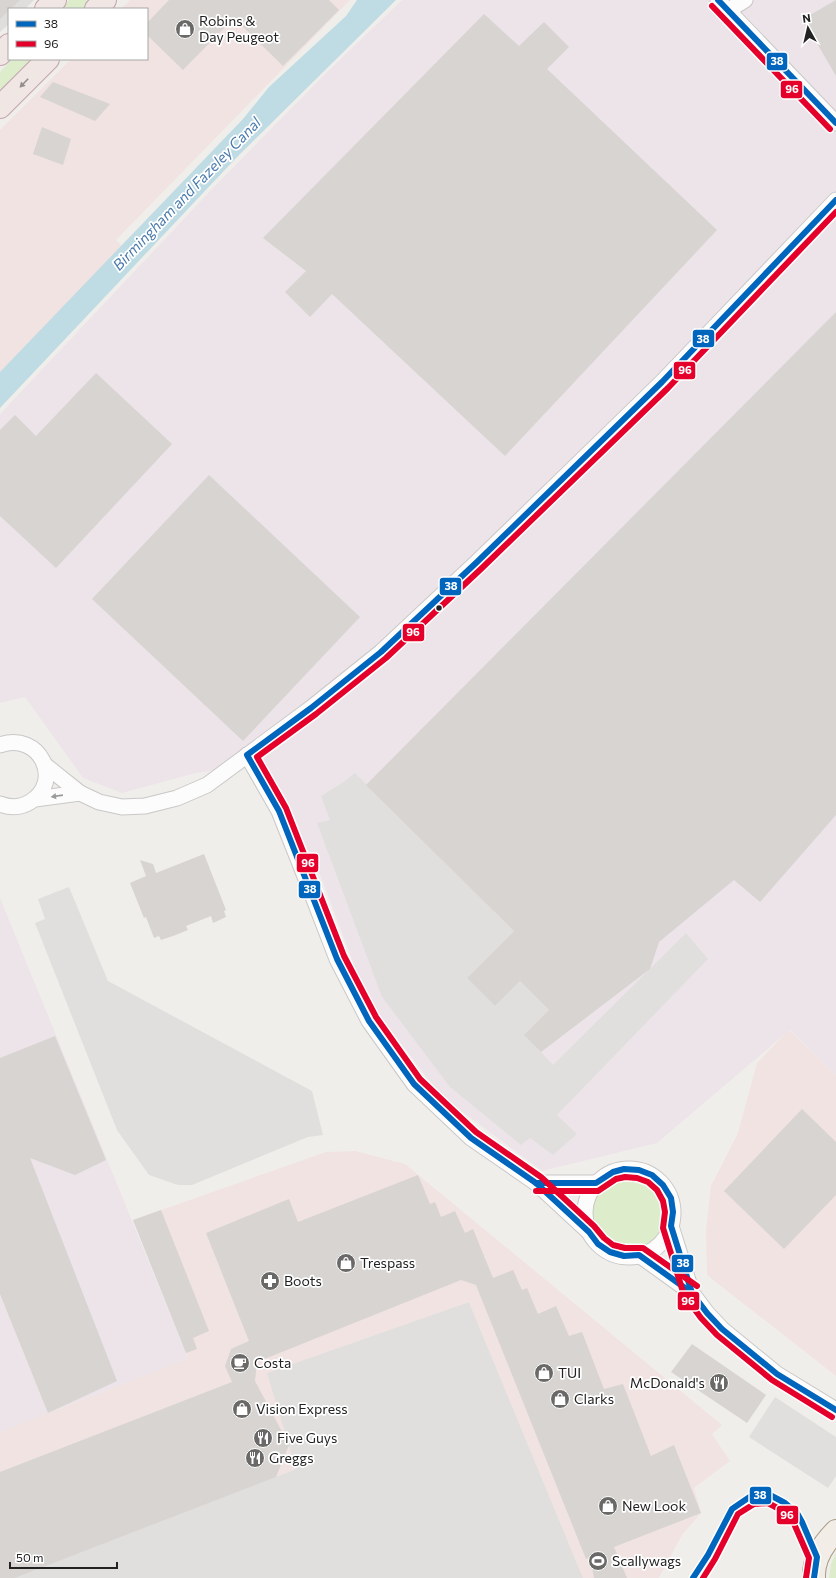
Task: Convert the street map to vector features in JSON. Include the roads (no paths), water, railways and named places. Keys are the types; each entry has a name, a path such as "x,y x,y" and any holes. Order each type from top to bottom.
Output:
{"highway":[{"path":"47,8 55,0"},
{"path":"97,8 105,0"},
{"path":"0,54 8,46"},
{"path":"0,107 47,60"}],"main road":[{"path":"813,1576 817,1557 836,1531"}],"street":[{"path":"718,0 836,123"},
{"path":"729,10 746,0"},
{"path":"45,765 80,793 99,802 122,807 145,806 177,798 207,785 311,708 381,652 477,562 662,382 836,200"},
{"path":"0,745 8,742 18,742 28,745 41,757 45,765 46,774 45,784 35,799 25,805 16,807 8,807 0,804"},
{"path":"247,755 279,810 337,959 369,1021 414,1084 471,1138 536,1183 589,1232 598,1244 610,1252 624,1256 639,1255 653,1249 664,1239 671,1226 673,1212 670,1198 663,1185 652,1175 639,1170 624,1169 613,1172 596,1183 589,1194 585,1206 585,1219 589,1232"},
{"path":"35,799 80,793"},
{"path":"536,1183 596,1183"},
{"path":"671,1226 692,1293"},
{"path":"639,1255 692,1293 707,1313 722,1329 777,1374 836,1410"}],"water":[{"name":"Birmingham and Fazeley Canal","path":"357,0 396,0 237,157 0,408 0,372 243,119 269,87 346,16"}],"place":[{"name":"Robins & Day Peugeot","path":"185,29"},
{"name":"Trespass","path":"346,1263"},
{"name":"Boots","path":"270,1281"},
{"name":"Costa","path":"240,1363"},
{"name":"TUI","path":"544,1373"},
{"name":"McDonald's","path":"719,1383"},
{"name":"Clarks","path":"560,1399"},
{"name":"Vision Express","path":"242,1409"},
{"name":"Five Guys","path":"263,1438"},
{"name":"Greggs","path":"255,1458"},
{"name":"New Look","path":"608,1506"},
{"name":"Scallywags","path":"598,1561"}]}
